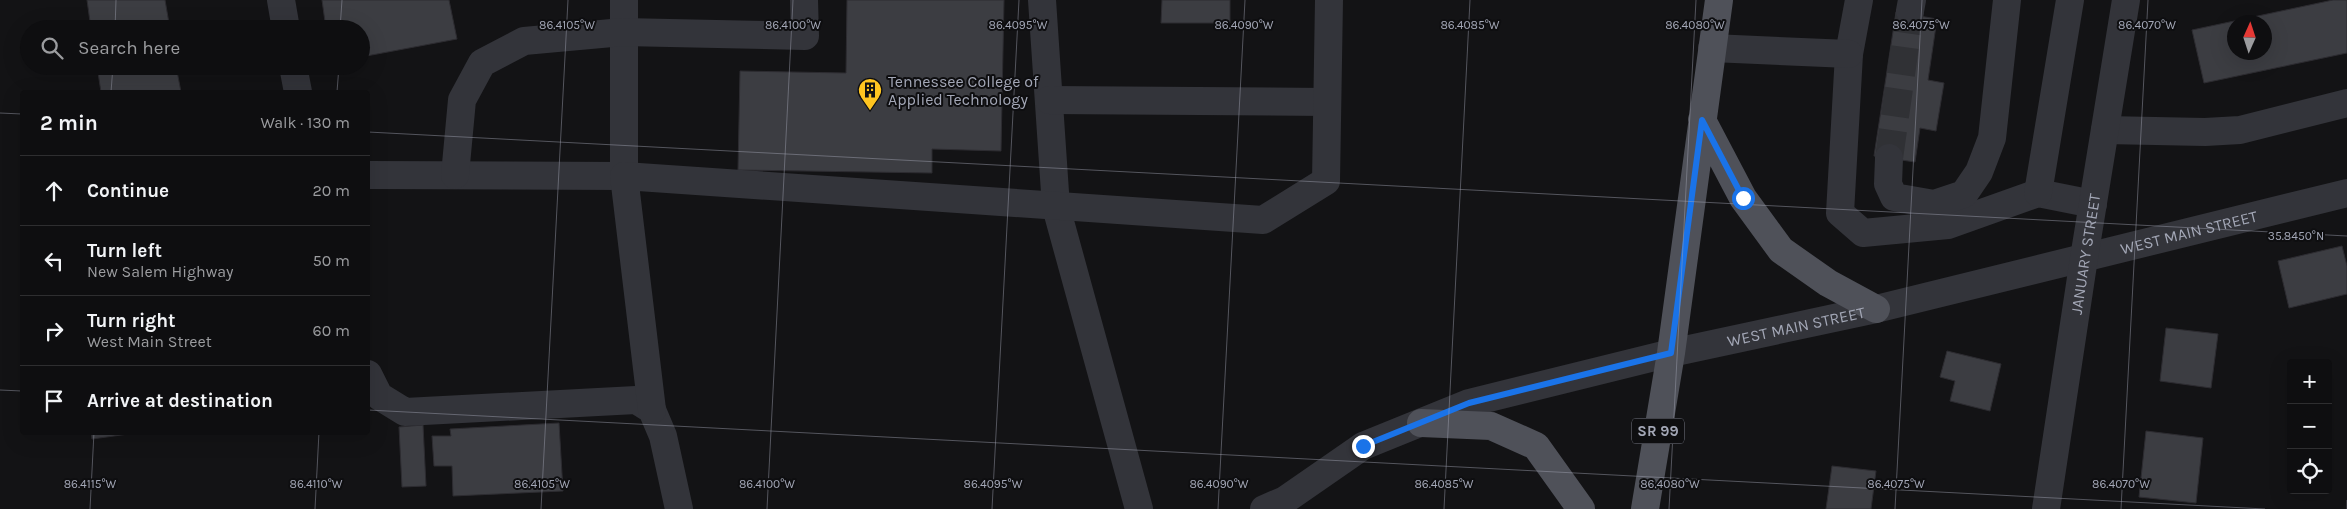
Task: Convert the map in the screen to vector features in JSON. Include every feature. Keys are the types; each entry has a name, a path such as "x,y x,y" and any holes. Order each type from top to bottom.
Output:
{"main road":[{"name":"SR 99","path":"1645,509 1671,353 1718,0"},
{"path":"1702,120 1743,198 1782,250 1828,283 1876,309"},
{"path":"1421,423 1490,426 1536,446 1581,509"}],"street":[{"path":"281,0 284,20"},
{"path":"624,0 624,176 652,410 663,436 679,509"},
{"path":"455,175 462,100 482,63 524,41 623,32 805,36 804,0"},
{"path":"1042,0 1056,207 1139,509"},
{"path":"370,175 624,176 1263,220 1326,181 1329,0"},
{"path":"1858,0 1850,54 1840,213 1863,234 1948,225 2038,193 2092,204"},
{"path":"1889,158 1888,184 1894,197 1934,204 1964,194 1979,172 1992,138 2007,0"},
{"path":"2038,193 2070,0"},
{"name":"JANUARY STREET","path":"2046,509 2092,204 2126,0"},
{"path":"1712,48 1850,54"},
{"path":"295,75 298,90"},
{"path":"1048,100 1327,102"},
{"path":"2105,130 2205,132 2240,130 2347,103"},
{"name":"WEST MAIN STREET","path":"1278,506 1363,446 1469,403 1671,353 1876,309 2347,193"},
{"path":"370,378 379,396 405,412 636,400 652,410"}],"building":[{"path":"87,0 165,0 168,20 90,20"},
{"path":"322,0 449,0 457,39 370,55 370,20 325,20"},
{"name":"Tennessee College of Applied Technology","path":"847,0 1004,0 1001,151 932,149 932,173 738,170 740,71 846,73"},
{"path":"1162,0 1230,0 1230,23 1161,23"},
{"path":"2333,0 2347,0 2347,53 2204,83 2192,30 2227,23 2227,60 2272,60 2272,15 2262,15"},
{"path":"1896,12 1937,19 1928,80 1944,83 1936,131 1920,128 1915,162 1874,156"},
{"path":"98,75 178,75 181,90 101,90"},
{"path":"2342,246 2347,266 2347,294 2289,308 2278,261"},
{"path":"2166,328 2218,334 2211,388 2160,381"},
{"path":"1947,351 2001,364 1990,411 1950,401 1955,381 1940,377"},
{"path":"559,423 563,491 453,496 452,466 434,466 432,436 451,436 450,429"},
{"path":"423,425 426,486 402,487 399,427"},
{"path":"2146,431 2203,438 2196,503 2139,497"},
{"path":"91,435 121,435 92,439"},
{"path":"1832,466 1876,471 1871,509 1826,509"}],"tunnel":[{"path":"1889,158 1910,11"}],"place":[{"name":"Tennessee College of Applied Technology","path":"870,111"}],"route":[{"path":"1363,446 1469,403 1671,353 1702,120 1743,198"}]}
